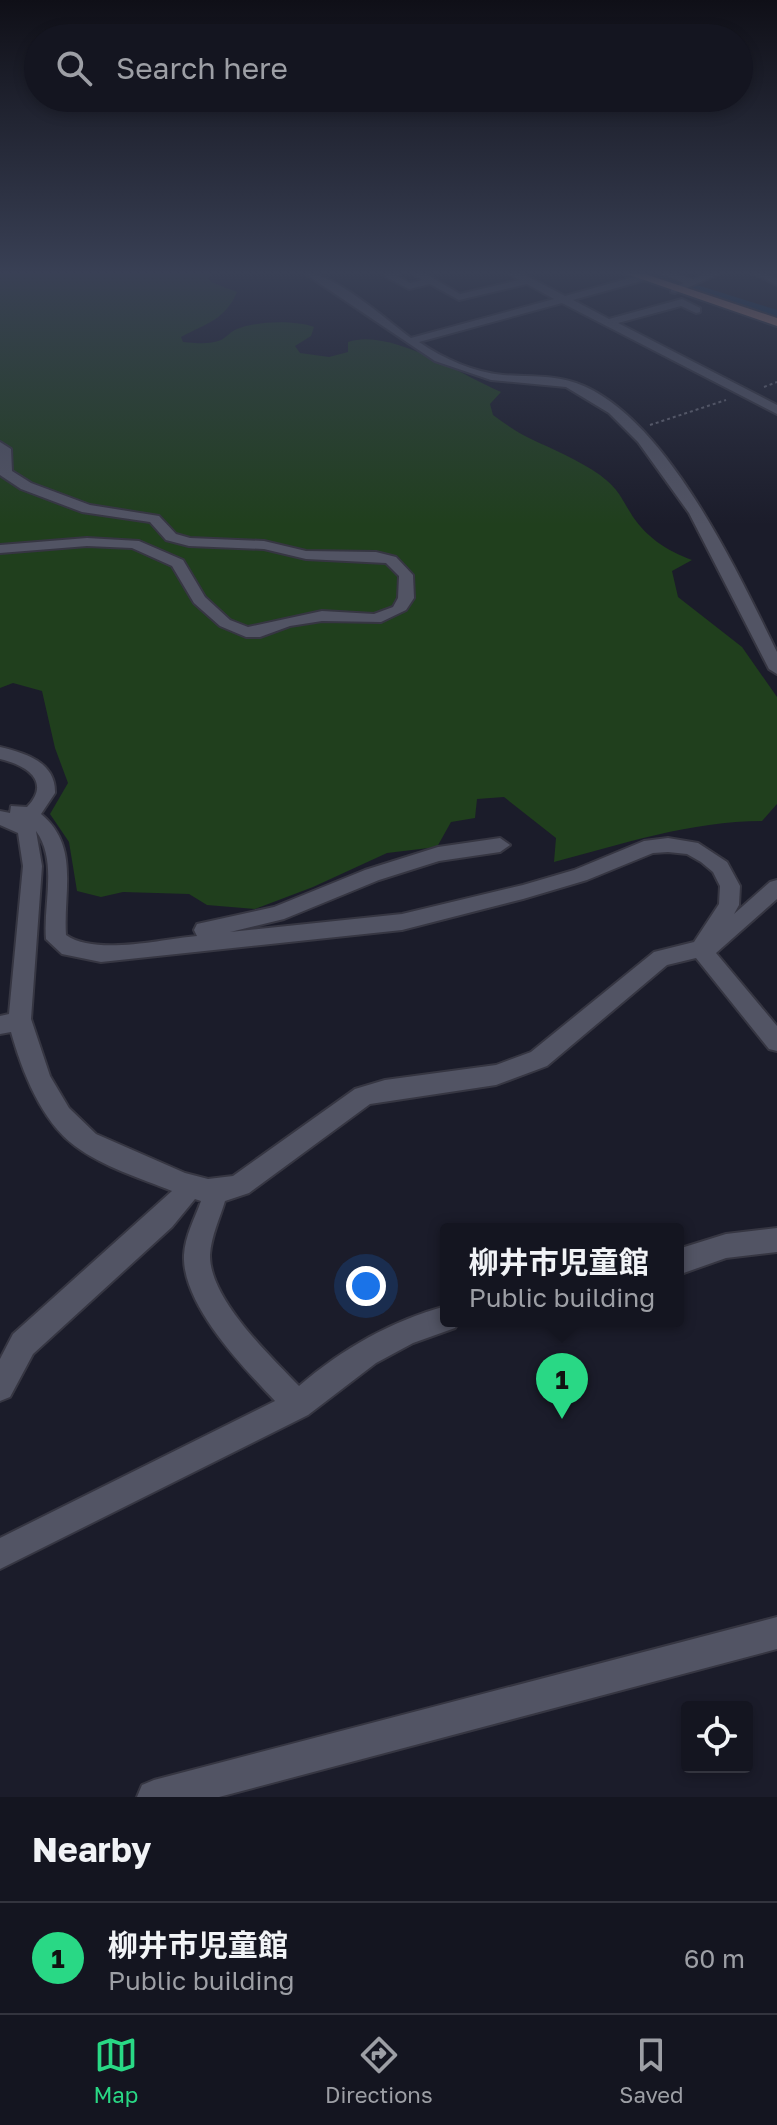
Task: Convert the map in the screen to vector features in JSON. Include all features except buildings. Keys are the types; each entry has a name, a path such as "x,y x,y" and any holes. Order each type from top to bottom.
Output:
{"street":[{"path":"433,357 483,376 574,386 584,390 635,429 718,545 777,669"},
{"path":"677,357 777,410"},
{"path":"0,446 5,449 5,473 26,486 87,509 154,519 171,537 215,545 264,545 306,555 376,556 391,560 406,575 406,598 398,610 376,619 322,616 287,622 260,632 246,632 225,623 199,600 178,563 156,551 116,541 0,549"},
{"path":"0,753 33,764 48,782 48,795 30,815"},
{"path":"0,809 30,815 46,828 57,848 59,879 53,925 56,939 69,948 101,954 402,922 523,892 580,875 651,846 668,845 691,848 708,857 720,867 730,886 729,905 701,949"},
{"path":"0,818 17,822 27,831 33,855 19,992 10,1023 31,1056 57,1110 79,1136 112,1154 189,1184 216,1191 240,1185 363,1096 384,1089 492,1077 517,1071 539,1059 661,958 701,949 725,937 777,887"},
{"path":"101,954 107,947 120,942 221,927 277,914 372,875 438,854 500,845"},
{"path":"701,949 777,1042"},
{"path":"0,1387 8,1366 23,1344 163,1219 183,1197 189,1184"},
{"path":"216,1191 197,1255 203,1285 219,1315 298,1405"},
{"path":"684,1260 726,1246 777,1240"},
{"path":"0,1554 298,1405 321,1385 396,1337 440,1320"},
{"path":"154,1797 777,1633"}],"path":[{"path":"635,429 746,393"}],"green space":[{"path":"0,357 429,357 501,392 490,404 493,415 519,433 600,475 615,488 649,535 692,560 672,571 678,597 742,647 777,697 777,804 762,821 683,829 554,862 556,838 504,797 477,799 475,818 451,822 437,847 387,853 255,909 207,905 189,894 123,892 101,897 77,891 69,842 50,814 68,783 55,748 42,691 13,683 0,688"}],"place":[{"name":"柳井市児童館","path":"562,1419"}]}
